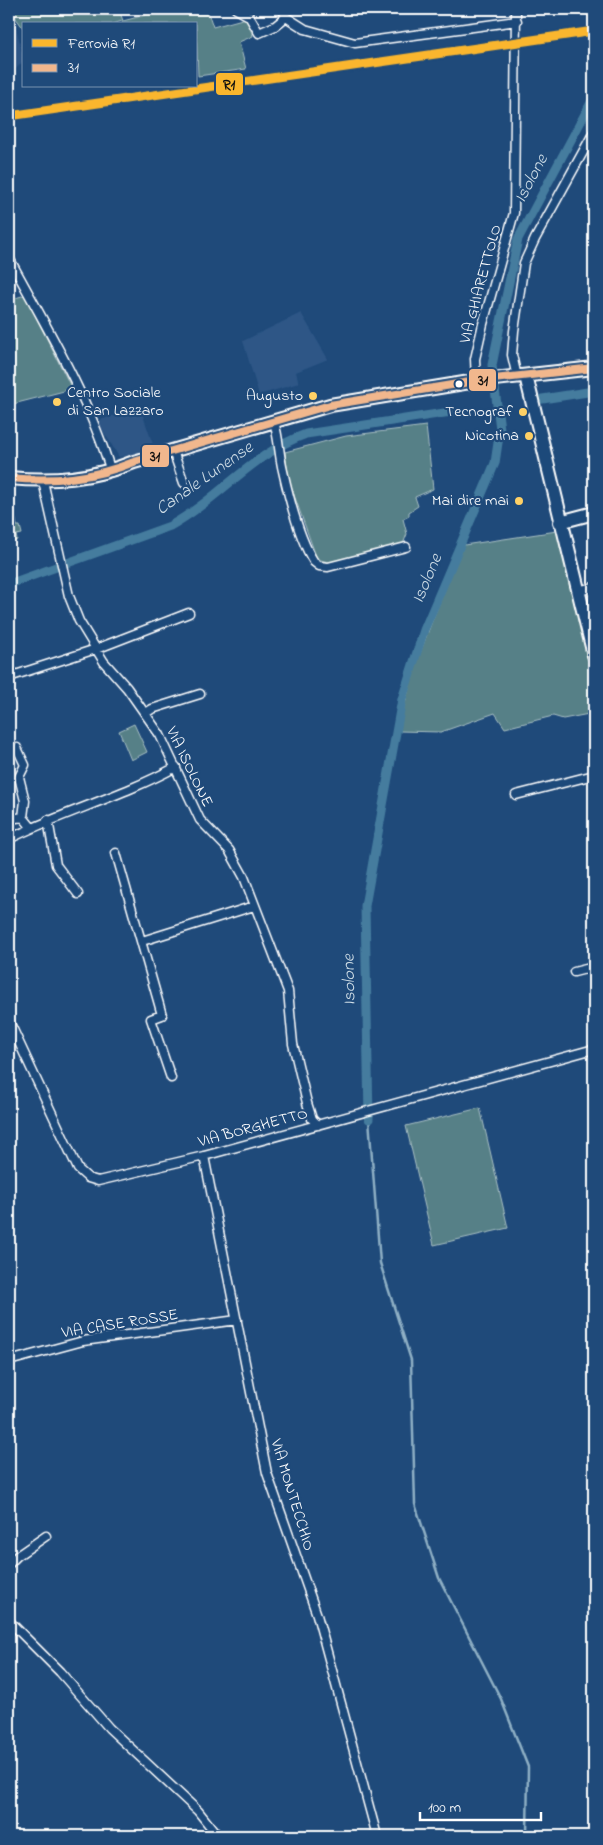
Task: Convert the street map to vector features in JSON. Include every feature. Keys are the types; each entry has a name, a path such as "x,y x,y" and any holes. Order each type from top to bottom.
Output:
{"main road":[{"path":"9,478 43,481 111,472 173,451 345,402 478,381 594,368"},
{"path":"519,377 531,402 578,591 591,630 594,655"},
{"path":"560,522 594,513"}],"street":[{"path":"236,9 249,16 258,33 275,26 285,13 305,29 355,43 517,21"},
{"name":"VIA GHIARETTOLO","path":"478,381 476,359 483,324 514,213 516,9"},
{"path":"519,377 512,355 520,279 524,263 594,132"},
{"path":"9,258 80,396 104,448 111,472"},
{"path":"274,422 279,439 282,469 298,521 314,562 319,566 328,567 406,547"},
{"path":"173,451 184,483"},
{"name":"VIA ISOLONE","path":"43,481 69,596 79,621 104,662 146,713 160,735 200,820 236,861 244,877 288,991 293,1044 306,1103 312,1119 318,1125"},
{"path":"578,591 594,587"},
{"path":"9,677 96,649 189,613"},
{"path":"146,713 152,709 200,694"},
{"path":"17,748 25,765 19,777 25,801 23,817 32,828"},
{"path":"9,840 48,820 154,779 176,767"},
{"path":"516,795 594,775"},
{"path":"9,819 23,817"},
{"path":"48,820 56,865 78,894"},
{"path":"116,853 162,1016 151,1019 170,1078"},
{"path":"142,942 254,906"},
{"path":"574,972 594,967"},
{"name":"VIA BORGHETTO","path":"9,1021 76,1165 84,1176 93,1180 104,1180 204,1156 594,1049"},
{"name":"VIA MONTECCHIO","path":"204,1156 267,1473 317,1615 377,1836"},
{"name":"VIA CASE ROSSE","path":"9,1361 83,1341 237,1320"},
{"path":"9,1564 46,1536"},
{"path":"9,1621 60,1672 109,1728 198,1812 218,1836"}],"shaded area":[{"path":"9,16 16,27 22,52 22,63 9,75"},
{"path":"301,313 328,359 296,372 299,383 259,395 243,341"},
{"path":"140,407 155,450 119,457 97,421"}],"green space":[{"path":"9,9 119,9 123,21 168,9 207,9 213,27 246,18 253,36 239,42 246,69 198,76 198,22 22,22 22,26"},
{"path":"25,295 72,389 9,405 9,300"},
{"path":"426,426 433,489 415,497 418,506 409,512 409,516 403,519 407,534 403,544 332,563 317,559 289,481 285,452 346,436"},
{"path":"13,505 17,526 20,526 22,534 16,535 17,540 9,543 9,506"},
{"path":"557,531 594,677 594,713 563,719 553,716 505,728 495,713 441,732 399,731 418,660 435,613 464,545"},
{"path":"134,724 147,752 131,760 119,731"},
{"path":"480,1108 508,1228 434,1245 406,1126"}],"waterway":[{"name":"Isolone","path":"369,1119 365,906 402,699 424,630 495,463 500,429 492,365 518,239 594,97"},
{"name":"Canale Lunense","path":"536,400 594,391"},
{"name":"Canale Lunense","path":"9,584 170,526 188,515 269,453 287,442 306,434 451,412"},
{"path":"369,1119 380,1263 411,1360 415,1504 439,1578 501,1699 528,1767 527,1836"}],"rail line":[{"name":"R1","path":"9,116 594,31"}],"transit line":[{"name":"31","path":"9,478 41,480 88,476 330,405 476,381 594,368"}],"place":[{"name":"Augusto","path":"313,396"},
{"name":"Centro Sociale di San Lazzaro","path":"57,402"},
{"name":"Tecnograf","path":"523,412"},
{"name":"Nicotina","path":"529,436"},
{"name":"Mai dire mai","path":"519,501"}]}
